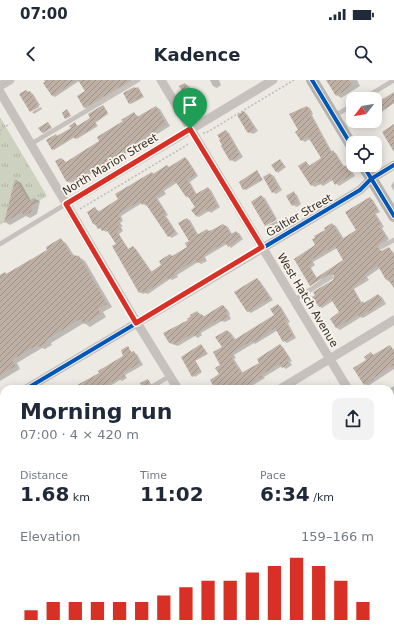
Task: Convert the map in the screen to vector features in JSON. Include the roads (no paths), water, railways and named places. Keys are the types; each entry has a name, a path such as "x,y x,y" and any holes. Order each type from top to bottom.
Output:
{"street":[{"path":"0,86 10,80"},
{"name":"West Hatch Avenue","path":"161,80 346,385"},
{"name":"North Marion Street","path":"66,204 273,80"},
{"path":"312,80 346,136"},
{"path":"0,92 136,323 176,385"},
{"name":"Galtier Street","path":"33,385 360,190 371,178 394,165"},
{"path":"367,172 394,216"},
{"path":"287,385 394,320"}],"lane":[{"path":"31,144 138,80"},
{"path":"374,92 394,80"},
{"path":"334,116 346,109"},
{"name":"North Marion Street","path":"0,244 66,204"},
{"path":"381,247 394,240"},
{"path":"294,300 331,277"},
{"path":"155,385 170,376"}]}
